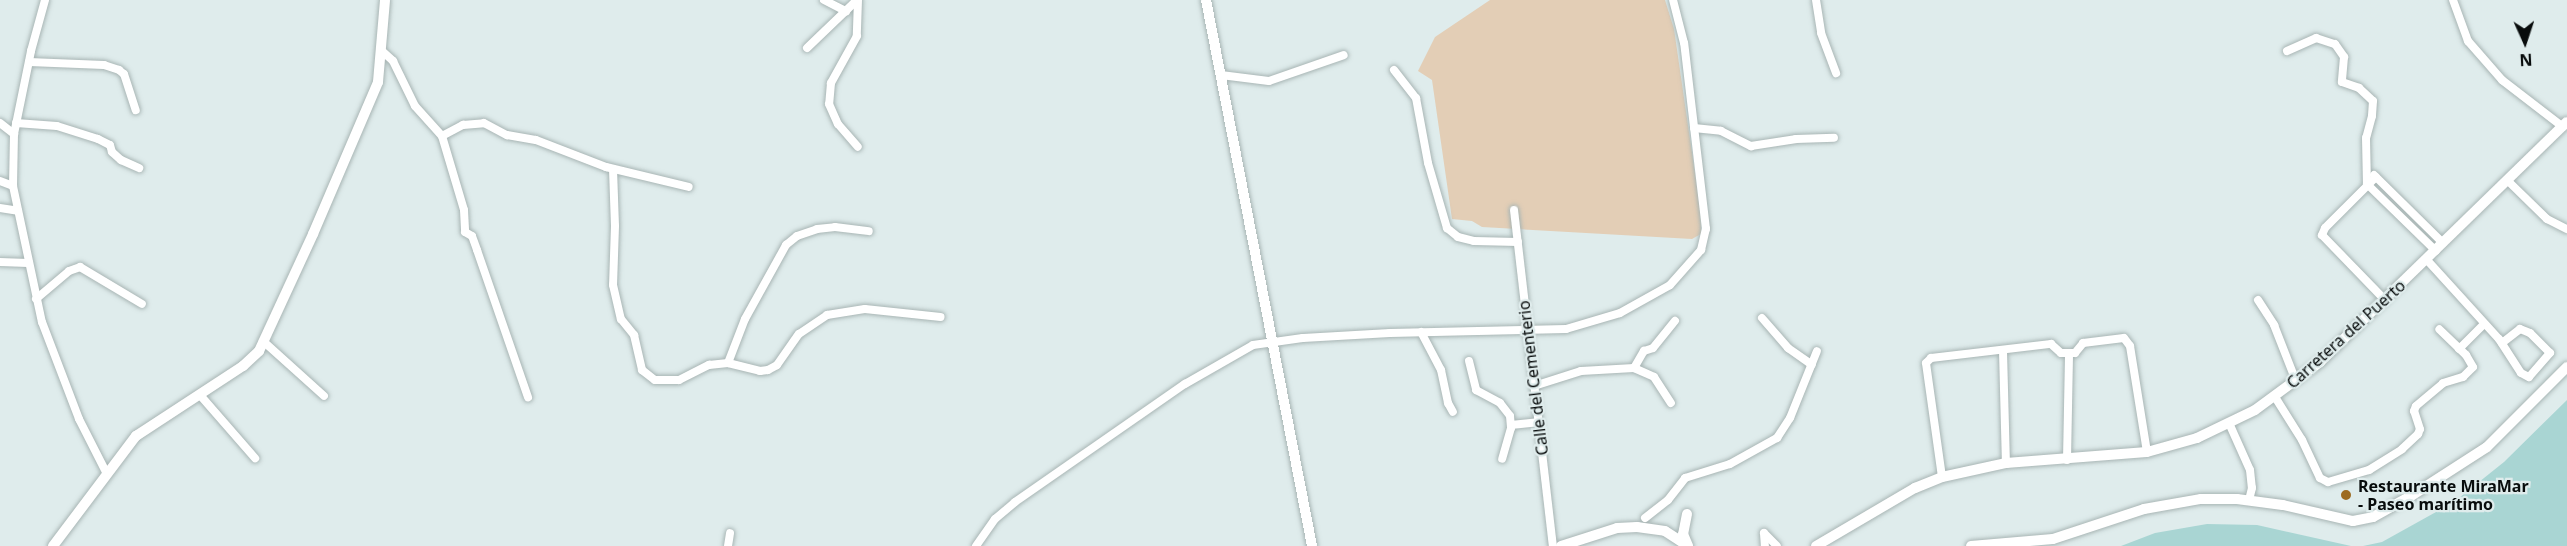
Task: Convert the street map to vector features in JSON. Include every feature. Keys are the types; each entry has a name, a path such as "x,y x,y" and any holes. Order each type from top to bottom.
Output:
{"main road":[{"path":"53,546 106,472 136,436 200,395 260,351 378,82 385,0"},
{"path":"1206,0 1312,546"},
{"name":"Carretera del Puerto","path":"1816,546 1915,488 1942,477 2006,463 2148,452 2176,446 2229,423 2275,397 2296,381 2385,300 2565,125"},
{"path":"1971,546 2053,539 2144,509 2201,500 2249,500 2283,505 2353,521 2383,513 2487,447 2567,367"},
{"path":"1687,514 1683,534 1688,546"},
{"path":"1561,546 1617,528 1637,527 1665,531 1688,546"},
{"name":"Carretera del Puerto","path":"1829,546 1841,532"}],"street":[{"path":"45,0 14,134 13,186 36,299 79,418 106,472"},
{"path":"824,0 846,11"},
{"path":"807,48 857,0"},
{"path":"857,0 857,36 831,83 829,104 838,124 858,147"},
{"path":"976,546 995,519 1015,502 1185,384 1236,352 1253,345 1421,332 1566,329 1620,313 1670,285 1701,250 1706,229 1684,43 1673,0"},
{"path":"1816,0 1821,33 1836,73"},
{"path":"2453,0 2468,41 2502,80 2565,125"},
{"path":"2288,51 2316,38 2327,40 2340,50 2344,63 2342,82 2359,88 2373,101 2372,116 2366,138 2367,184"},
{"path":"382,51 393,62 415,106 442,136 461,200 465,232 472,236 528,398"},
{"path":"1221,75 1269,81 1344,55"},
{"path":"29,62 104,65 119,70 124,74 136,110"},
{"path":"1394,70 1416,98 1428,163 1447,228 1458,237 1474,241 1518,242"},
{"path":"0,123 14,134"},
{"path":"16,123 57,126 98,139 110,146 112,152 122,160 139,168"},
{"path":"442,136 464,125 484,123 507,135 536,140 613,169 689,187"},
{"path":"1694,129 1721,131 1751,146 1796,139 1834,138"},
{"path":"613,169 615,226 613,285 621,319 634,335 642,370 655,380 679,380 709,365 728,363 760,371 768,370 777,365 799,334 827,315 865,309 941,317"},
{"path":"2368,171 2439,247"},
{"path":"2376,177 2325,228 2322,235 2385,300"},
{"path":"2507,180 2547,219 2567,229"},
{"path":"0,181 13,186"},
{"path":"2367,184 2439,247"},
{"path":"0,208 18,211"},
{"name":"Calle del Cementerio","path":"1514,210 1553,546"},
{"path":"728,363 745,319 786,244 796,236 817,229 835,227 869,231"},
{"path":"2427,260 2502,343 2521,373 2529,377 2550,353 2530,333 2520,329 2502,343"},
{"path":"0,262 28,262"},
{"path":"36,299 69,271 80,267 142,304"},
{"path":"2258,300 2274,325 2296,381"},
{"path":"1762,318 1788,348 1812,364"},
{"path":"1634,368 1644,351 1653,348 1675,321"},
{"path":"2459,349 2484,324"},
{"path":"2275,397 2302,440 2316,473 2328,482 2369,470 2402,449 2418,434 2420,429 2414,411 2416,406 2443,383 2463,377 2473,368 2459,349 2439,329"},
{"path":"1421,332 1441,370 1448,403 1453,412"},
{"path":"1942,477 1928,360 2051,344 2061,353 2069,353 2075,352 2083,344 2124,338 2127,340 2148,452"},
{"path":"264,340 324,396"},
{"path":"1645,518 1668,500 1685,478 1730,464 1778,438 1790,418 1817,351"},
{"path":"2003,351 2006,463"},
{"path":"2067,460 2069,353"},
{"path":"1469,361 1476,390 1500,403 1510,416 1511,425 1502,459"},
{"path":"1534,386 1581,371 1634,368 1654,377 1671,404"},
{"path":"200,395 255,458"},
{"path":"1511,425 1538,422"},
{"path":"2229,423 2250,470 2252,488 2249,500"},
{"path":"728,546 730,533"},
{"path":"1765,546 1764,533 1778,546"}],"shaded area":[{"path":"1490,0 1665,0 1674,29 1700,208 1701,234 1692,239 1482,227 1472,221 1452,219 1432,80 1418,71 1435,37"}],"water":[{"path":"2567,400 2567,546 2363,546 2382,542 2454,502 2504,462"},
{"path":"2207,524 2257,525 2351,546 2121,546 2155,533"}],"place":[{"name":"Restaurante MiraMar - Paseo marítimo","path":"2346,495"}]}
